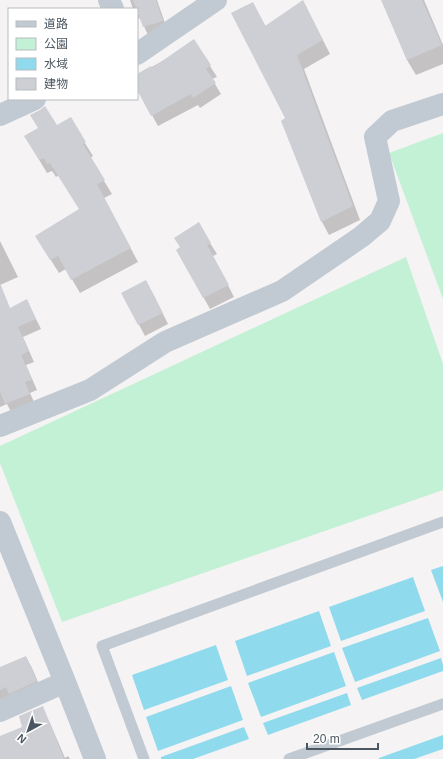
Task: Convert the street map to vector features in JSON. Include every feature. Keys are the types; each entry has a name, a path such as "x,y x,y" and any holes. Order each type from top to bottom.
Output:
{"street":[{"path":"138,53 216,0"},
{"path":"0,115 34,100"},
{"path":"0,426 90,390 165,342 282,291 361,237 380,222 389,201 375,137 392,121 443,104"},
{"path":"0,522 95,759"},
{"path":"0,711 65,682"}],"lane":[{"path":"144,759 102,646 443,522"},
{"path":"289,759 443,704"}],"green space":[{"path":"443,133 443,299 389,153"},
{"path":"406,257 443,364 443,490 62,622 0,463 0,446"}],"water":[{"path":"443,566 443,602 431,570"},
{"path":"413,577 425,611 341,641 329,607"},
{"path":"319,611 331,646 247,676 235,641"},
{"path":"428,618 440,651 355,682 342,648"},
{"path":"216,645 228,680 144,710 132,675"},
{"path":"334,652 346,686 261,717 248,683"},
{"path":"441,658 443,671 362,700 357,688"},
{"path":"231,686 243,720 158,751 146,717"},
{"path":"347,693 351,705 268,735 263,723"},
{"path":"244,727 249,739 193,759 161,759 161,757"},
{"path":"443,735 443,749 414,759 379,759 379,758"}],"building":[{"path":"133,0 156,0 163,21 143,27 138,14 138,8 136,8"},
{"path":"303,0 323,40 297,55 353,206 321,222 281,121 285,118 231,13 253,2 265,26"},
{"path":"381,0 422,0 442,45 407,60"},
{"path":"194,39 211,65 206,69 216,83 193,98 191,94 151,116 138,92 138,73 151,66 152,68"},
{"path":"45,106 57,125 71,117 86,142 83,144 105,180 97,184 131,248 71,280 58,256 50,260 35,236 79,209 50,163 47,164 44,158 39,160 24,136 38,128 30,115"},
{"path":"199,222 211,243 207,245 229,285 203,298 176,250 180,247 174,238"},
{"path":"146,280 163,313 138,325 121,293"},
{"path":"0,283 10,308 27,299 36,319 18,327 29,351 21,355 32,380 25,382 30,394 5,404 0,392"},
{"path":"26,656 37,681 9,694 6,687 0,690 0,667"},
{"path":"43,706 64,759 0,759 0,736 22,727 19,716"}]}
